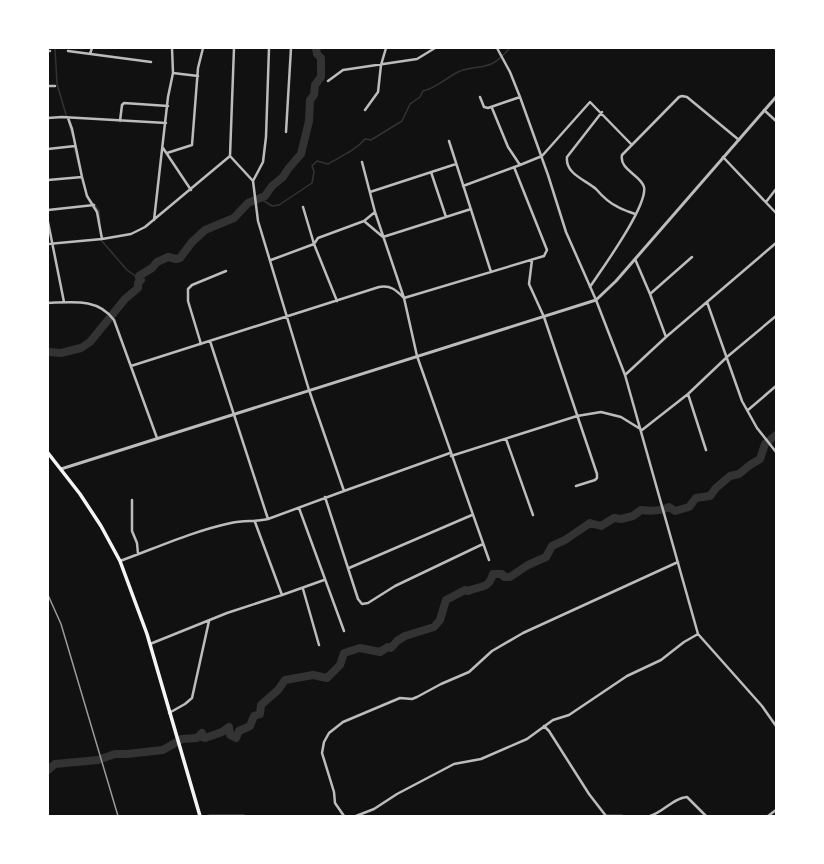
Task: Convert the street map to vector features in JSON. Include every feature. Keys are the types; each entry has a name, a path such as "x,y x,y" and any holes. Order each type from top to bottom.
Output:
{"main road":[{"path":"48,453 101,526 120,561 150,644 200,816"}],"street":[{"path":"90,54 92,48"},
{"path":"154,220 168,106 174,73 172,48"},
{"path":"167,153 192,145 198,76 203,48"},
{"path":"234,48 230,156 253,181 258,221 309,390 344,491"},
{"path":"253,181 263,162 266,137 268,48"},
{"path":"286,132 291,48"},
{"path":"365,110 378,92 381,64 386,48"},
{"path":"328,81 343,70 417,59 434,48"},
{"path":"497,48 520,97 542,156 566,232 596,300 625,375 642,430 698,634 762,706 776,726"},
{"path":"68,51 151,62"},
{"path":"174,73 198,76"},
{"path":"48,86 55,86"},
{"path":"480,96 484,107 492,108 520,97"},
{"path":"590,287 631,225 644,195 642,183 623,164 621,160 622,155 679,97 687,97 739,140"},
{"path":"61,469 596,300 616,281 776,97"},
{"path":"120,121 122,105 124,103 168,106"},
{"path":"463,186 542,156 587,103 593,103 632,145"},
{"path":"492,108 508,147 520,165"},
{"path":"764,110 776,121"},
{"path":"602,112 567,157 568,165 576,175 595,188 604,198 617,207 636,214"},
{"path":"48,118 166,123"},
{"path":"68,118 88,196 98,212 102,239"},
{"path":"449,141 491,272"},
{"path":"48,149 75,146"},
{"path":"163,148 191,190"},
{"path":"48,244 102,239 131,234 145,227 154,220 230,156"},
{"path":"723,157 776,213"},
{"path":"362,162 375,212 404,298 418,356 451,455 489,560"},
{"path":"370,192 456,164"},
{"path":"404,298 544,256 546,250 514,167"},
{"path":"431,172 446,217"},
{"path":"48,180 82,177"},
{"path":"766,202 776,189"},
{"path":"48,210 94,205"},
{"path":"303,207 314,244 337,301"},
{"path":"383,237 470,209"},
{"path":"271,260 314,244 318,238 364,221 375,212"},
{"path":"364,221 383,237"},
{"path":"48,222 64,302"},
{"path":"625,375 776,243"},
{"path":"650,294 692,257"},
{"path":"635,259 666,338"},
{"path":"532,260 528,284 544,317 597,478 576,486"},
{"path":"201,344 188,301 188,289 192,285 226,271"},
{"path":"131,366 379,287 388,286 394,288 404,298"},
{"path":"707,302 727,357 734,382 748,410 776,452"},
{"path":"48,303 90,303 101,306 110,314 131,366 157,438"},
{"path":"642,430 688,394 727,357 776,316"},
{"path":"210,341 268,519"},
{"path":"748,410 776,386"},
{"path":"688,394 706,450"},
{"path":"120,561 206,530 232,523 256,522 268,519 325,497 451,455 577,416 601,412 620,417 642,430"},
{"path":"506,439 533,515"},
{"path":"325,497 358,599 362,604 368,603 395,586 483,544"},
{"path":"132,500 132,531 137,543 138,554"},
{"path":"299,508 324,580 344,631"},
{"path":"349,568 472,515"},
{"path":"256,522 282,595"},
{"path":"344,816 335,803 334,792 322,753 324,742 329,733 342,722 400,698 412,699 441,684 470,672 492,650 523,633 678,562"},
{"path":"150,644 210,620 303,589 324,580"},
{"path":"303,589 319,645"},
{"path":"169,713 185,704 192,698 210,620"},
{"path":"356,816 374,809 397,794 454,764 481,759 527,739 553,720 575,711 627,676 661,660 684,642 698,634"},
{"path":"544,726 549,731 590,794 607,816 622,816"},
{"path":"650,816 660,812 680,798 687,797 706,816"},
{"path":"768,816 776,810"},
{"path":"209,816 244,816"}],"waterway":[{"path":"55,48 57,84 67,118"},
{"path":"48,352 61,353 81,348 90,342 125,299 138,288 138,283 141,280 139,276 152,268 157,262 168,257 176,259 180,258 192,242 205,230 234,218 248,203 265,196 272,186 283,177 301,154 309,121 310,100 314,95 315,85 321,77 321,58 317,54 316,48"},
{"path":"261,199 272,206 279,205 312,183 314,172 312,166 317,161 328,164 352,150 365,139 371,140 402,121 410,104 420,97 423,91 432,88 461,71 489,65 499,59 510,48"},
{"path":"69,123 72,135"},
{"path":"74,147 79,166"},
{"path":"94,204 99,211 100,222"},
{"path":"101,240 127,270 141,280"},
{"path":"48,770 55,764 98,760 115,754 163,750 182,739 197,738 202,733 202,737 205,738 222,732 229,727 230,735 236,738 239,731 250,726 254,716 260,714 261,705 278,690 285,680 313,675 327,678 340,665 344,653 360,648 380,652 388,647 391,648 397,641 405,636 434,627 440,620 446,600 465,590 468,591 486,585 489,583 493,574 502,574 504,577 510,577 528,565 546,557 552,546 565,540 590,523 601,526 614,518 621,519 633,516 641,510 648,511 669,507 675,511 689,507 696,498 710,496 716,488 730,476 739,474 760,459 765,444 776,435"}],"railway":[{"path":"48,595 61,624 118,816"}]}
